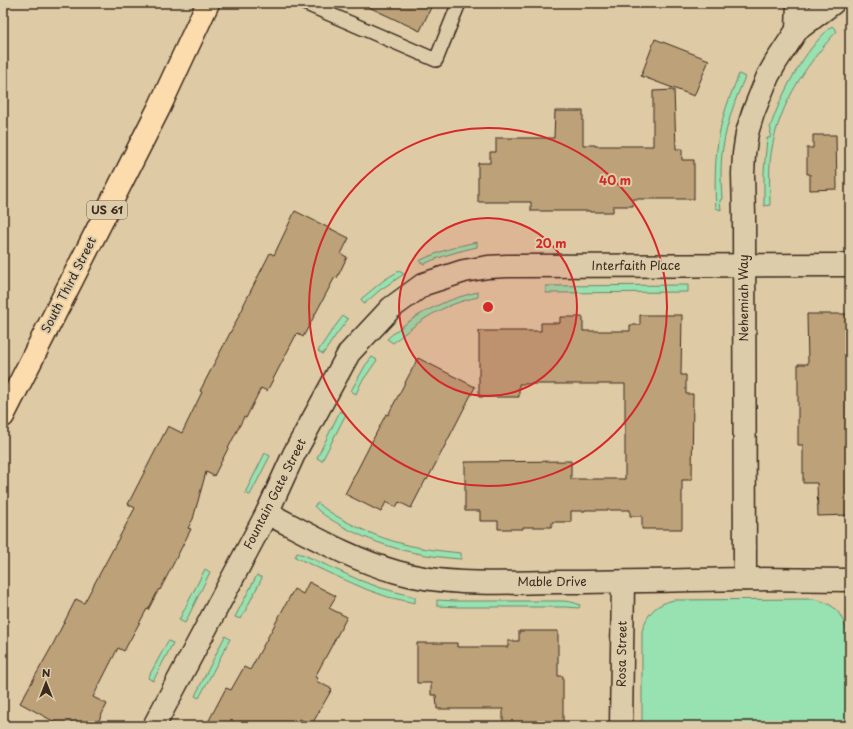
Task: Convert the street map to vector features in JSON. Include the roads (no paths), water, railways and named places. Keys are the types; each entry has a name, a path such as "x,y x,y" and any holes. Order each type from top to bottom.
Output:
{"highway":[{"name":"South Third Street","path":"3,416 159,108 208,3"}],"street":[{"path":"797,30 798,3"},
{"name":"Nehemiah Way","path":"745,579 743,174 747,133 753,113 768,76 797,30 833,3"},
{"name":"Interfaith Place","path":"424,284 464,271 488,267 536,265 850,265"},
{"name":"Fountain Gate Street","path":"154,726 267,513 294,454 349,353 391,308 424,284"},
{"name":"Mable Drive","path":"267,513 334,547 370,563 397,572 443,581 623,582 745,579 850,580"},
{"name":"Rosa Street","path":"621,726 623,582"}],"lane":[{"path":"304,3 436,60 459,3"}]}
